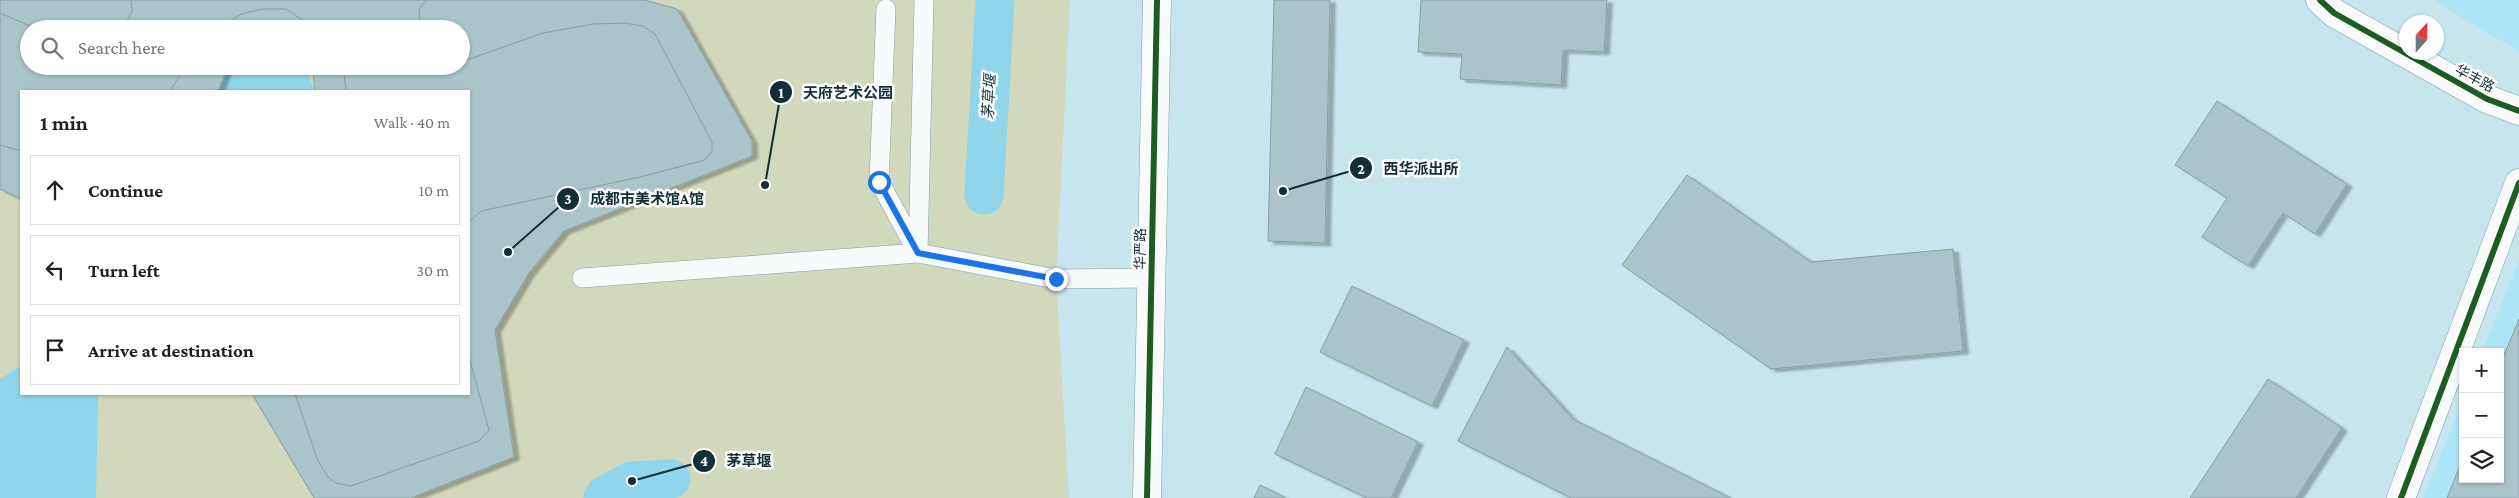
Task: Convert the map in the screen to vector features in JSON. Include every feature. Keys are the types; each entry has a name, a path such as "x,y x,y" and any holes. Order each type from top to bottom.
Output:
{"street":[{"name":"华严路","path":"1147,498 1157,0"},
{"name":"华丰路","path":"2320,0 2334,13 2470,89 2519,111"},
{"path":"2400,498 2519,183"}],"lane":[{"path":"918,253 924,0"},
{"path":"886,9 879,182 918,253"},
{"path":"582,278 918,253 1056,279 1152,278"}],"shaded area":[{"path":"2435,0 2519,0 2519,51 2470,23"},
{"path":"216,75 308,75 315,90 210,90"},
{"path":"2519,260 2519,498 2423,498 2459,410 2459,483 2504,483 2504,348 2484,348"},
{"path":"20,367 20,395 98,395 96,498 0,498 0,379"}],"green space":[{"path":"0,0 1070,0 1056,279 1069,498 0,498"}],"building":[{"path":"0,0 645,0 677,9 752,141 752,156 564,231 529,273 495,330 514,457 411,498 314,498 253,395 470,395 470,90 315,90 313,75 470,75 470,20 20,20 20,75 224,75 218,90 20,90 20,199 0,189"},
{"path":"131,0 427,0 419,9 420,20 302,20 286,9 263,9 241,14 232,20 127,20 132,12"},
{"path":"1274,0 1330,0 1325,243 1268,241"},
{"path":"1421,0 1607,0 1604,52 1563,50 1561,85 1460,79 1462,54 1418,52"},
{"path":"0,13 20,22 20,75 180,75 171,90 20,90 20,151 0,145"},
{"path":"625,23 643,26 655,34 712,142 712,151 705,160 640,177 481,211 470,221 470,90 346,90 344,75 470,75 470,59 543,33 593,24"},
{"path":"2217,101 2347,184 2315,234 2283,213 2248,266 2202,237 2227,198 2175,165"},
{"path":"1687,175 1811,262 1953,249 1963,351 1771,369 1622,265"},
{"path":"1352,286 1464,340 1432,406 1320,352"},
{"path":"2519,319 2519,498 2447,498 2459,468 2459,483 2504,483 2504,355"},
{"path":"1507,347 1573,419 1731,498 1571,498 1458,441"},
{"path":"470,361 489,430 479,441 351,486 336,483 328,477 318,461 295,395 470,395"},
{"path":"2268,379 2342,428 2296,498 2190,498"},
{"path":"1306,387 1418,442 1391,498 1367,498 1275,454"},
{"path":"1260,485 1286,498 1254,498"}],"waterway":[{"name":"茅草堰","path":"984,195 995,0"},
{"name":"茅草堰","path":"603,498 605,495 632,481 671,479"}],"cycle path":[{"path":"1147,498 1157,0"},
{"path":"2320,0 2334,13 2487,99 2519,111"},
{"path":"2401,498 2519,183"}],"place":[{"name":"天府艺术公园","path":"765,185"},
{"name":"西华派出所","path":"1283,191"},
{"name":"成都市美术馆A馆","path":"508,252"},
{"name":"茅草堰","path":"632,481"}],"route":[{"path":"879,182 918,253 1056,279"}]}
